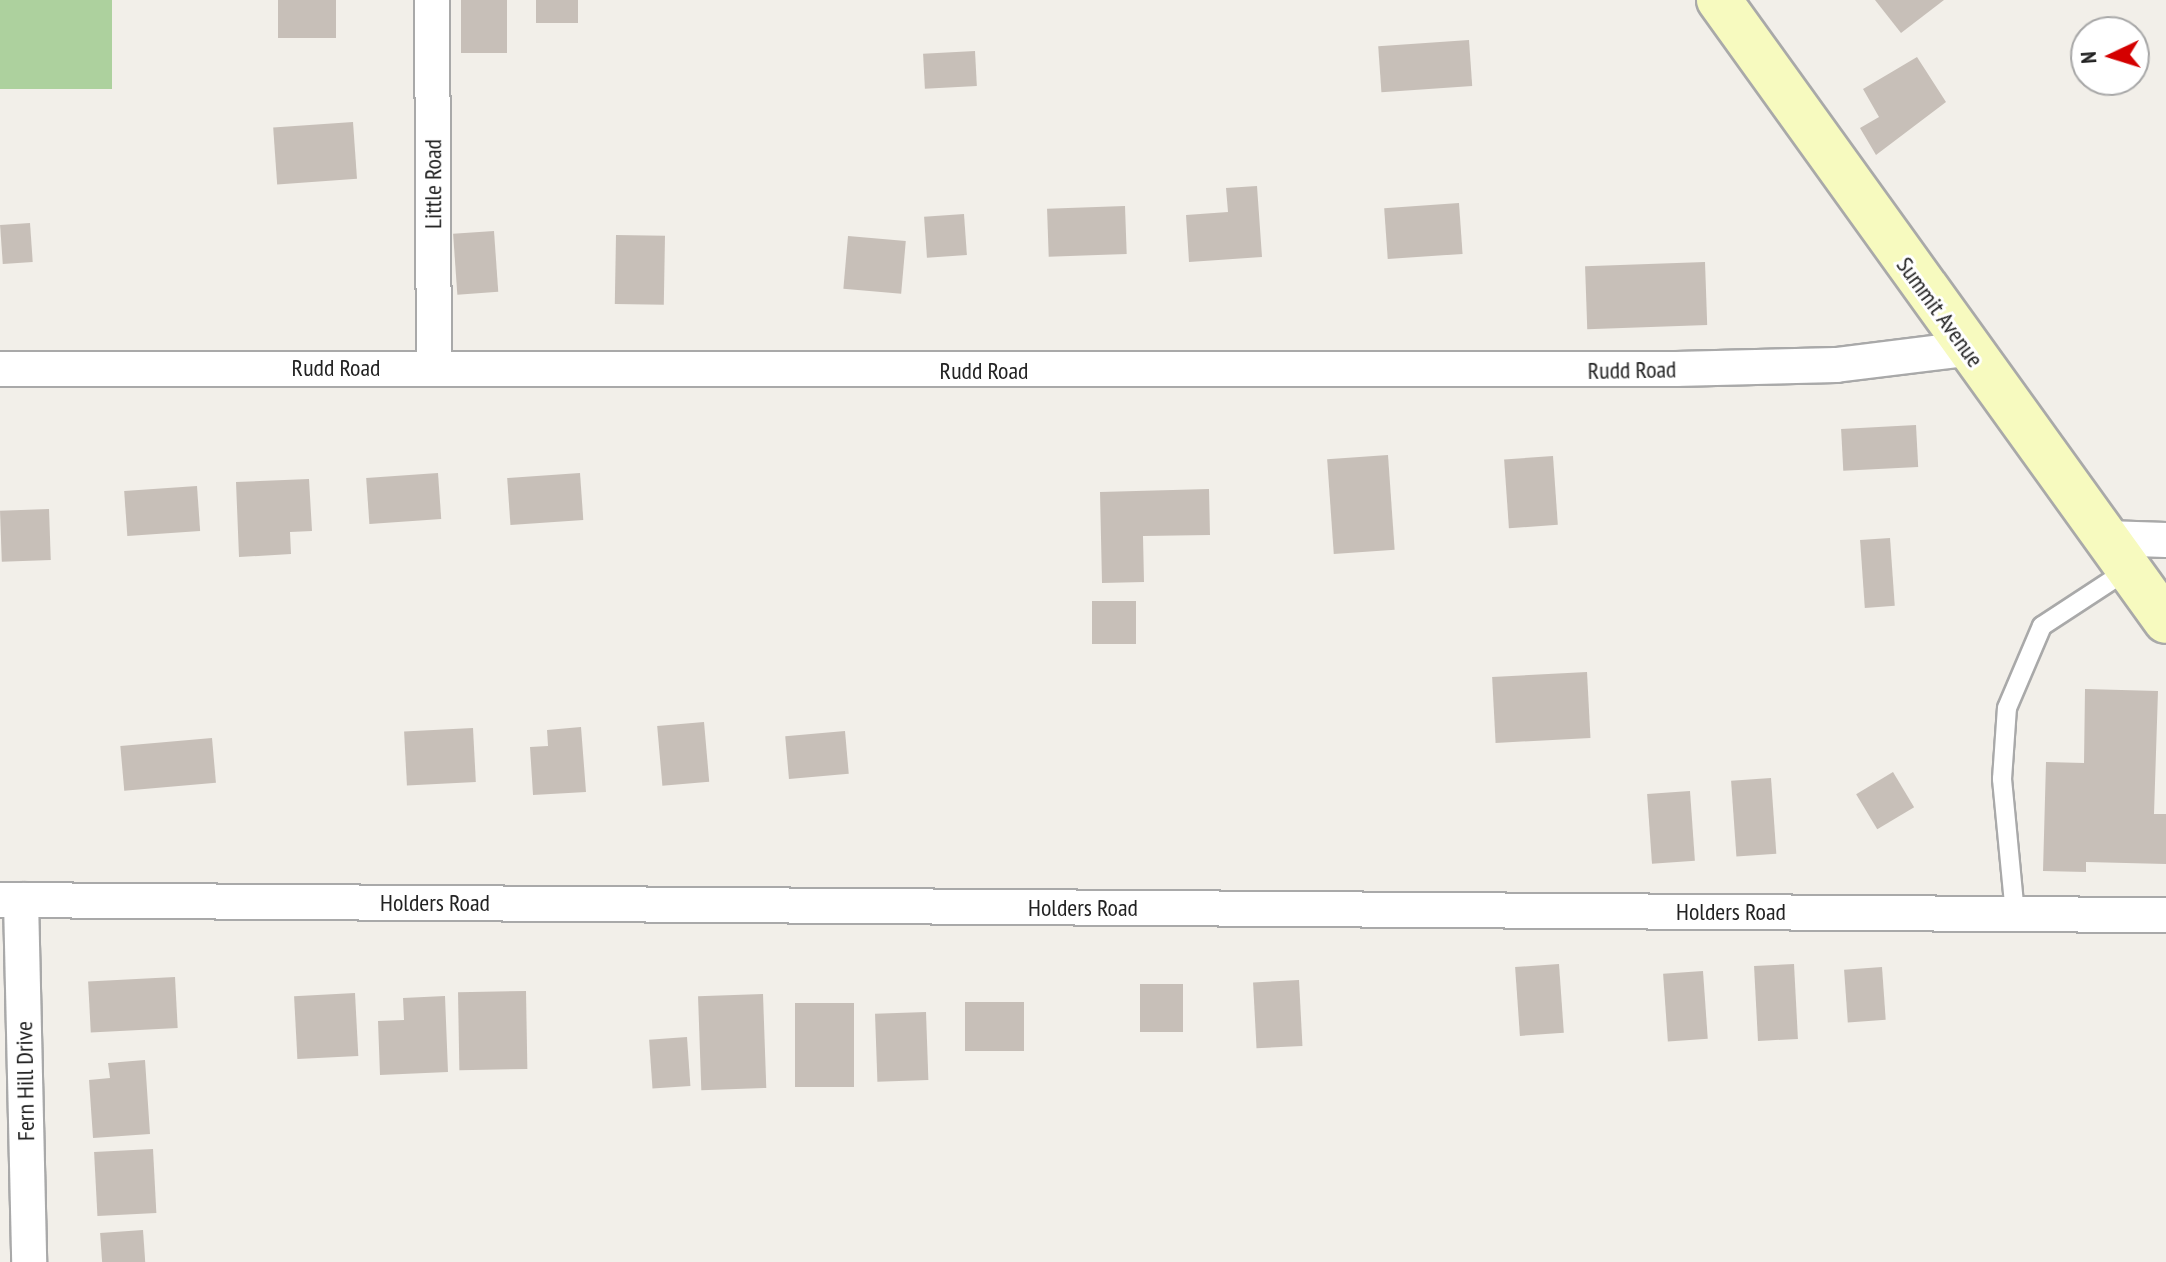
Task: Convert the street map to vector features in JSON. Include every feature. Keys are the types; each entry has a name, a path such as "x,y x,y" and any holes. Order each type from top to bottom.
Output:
{"main road":[{"name":"Summit Avenue","path":"1719,0 1967,349 2166,621"}],"street":[{"name":"Little Road","path":"432,0 434,368"},
{"name":"Rudd Road","path":"0,369 1644,370 1836,365 1967,349"},
{"path":"2118,554 2166,540"},
{"name":"Holders Road","path":"10,900 2166,915"},
{"name":"Fern Hill Drive","path":"10,900 29,1262"}],"lane":[{"path":"2015,914 2002,779 2007,708 2042,626 2118,554"}],"green space":[{"path":"0,0 112,0 112,89 0,89"}],"building":[{"path":"278,0 336,0 336,38 278,38"},
{"path":"461,0 507,0 507,53 461,53"},
{"path":"536,0 578,0 578,23 536,23"},
{"path":"1875,0 1944,0 1901,33"},
{"path":"1469,40 1472,86 1381,92 1378,46"},
{"path":"975,51 977,86 925,89 923,54"},
{"path":"1917,57 1946,102 1876,155 1860,128 1879,117 1863,89"},
{"path":"353,122 357,179 277,184 273,128"},
{"path":"1257,186 1262,257 1189,262 1186,215 1228,212 1226,188"},
{"path":"1459,203 1463,254 1388,259 1384,208"},
{"path":"1125,206 1127,254 1049,257 1047,209"},
{"path":"964,214 967,255 927,258 924,217"},
{"path":"30,223 33,262 3,264 0,225"},
{"path":"494,231 498,292 457,295 453,234"},
{"path":"616,235 665,236 664,305 615,304"},
{"path":"848,236 906,241 901,294 843,289"},
{"path":"1705,262 1707,325 1587,329 1585,266"},
{"path":"1916,425 1918,467 1843,471 1841,429"},
{"path":"1388,455 1395,550 1334,554 1327,459"},
{"path":"1553,456 1558,525 1509,528 1504,459"},
{"path":"438,473 441,519 369,524 366,478"},
{"path":"580,473 583,520 510,525 507,478"},
{"path":"309,479 312,531 290,532 291,554 239,557 236,482"},
{"path":"197,486 200,531 127,536 124,491"},
{"path":"1209,489 1210,535 1143,536 1144,582 1102,583 1100,492"},
{"path":"49,509 51,560 2,562 0,511"},
{"path":"1890,538 1895,606 1865,608 1860,540"},
{"path":"1092,601 1136,601 1136,644 1092,644"},
{"path":"1587,672 1590,738 1496,743 1492,677"},
{"path":"2085,689 2158,691 2154,814 2166,814 2166,864 2086,862 2086,872 2043,871 2046,762 2084,763"},
{"path":"704,722 709,782 662,786 657,726"},
{"path":"581,727 586,792 533,795 530,747 548,746 547,730"},
{"path":"473,728 476,782 407,786 404,732"},
{"path":"845,731 849,774 789,779 785,736"},
{"path":"212,738 216,783 124,791 120,746"},
{"path":"1893,772 1914,807 1877,829 1856,794"},
{"path":"1771,778 1776,854 1736,857 1731,781"},
{"path":"1690,791 1695,861 1652,864 1647,794"},
{"path":"1559,964 1564,1033 1520,1036 1515,967"},
{"path":"1794,964 1798,1039 1758,1041 1754,966"},
{"path":"1882,967 1886,1020 1848,1023 1844,970"},
{"path":"1703,971 1708,1039 1668,1042 1663,974"},
{"path":"175,977 178,1028 91,1032 88,982"},
{"path":"1299,980 1302,1046 1257,1048 1253,982"},
{"path":"1140,984 1183,984 1183,1032 1140,1032"},
{"path":"526,991 527,1069 459,1070 458,992"},
{"path":"355,993 358,1056 297,1059 294,996"},
{"path":"763,994 766,1088 701,1090 698,996"},
{"path":"445,996 448,1072 380,1075 378,1021 404,1020 403,998"},
{"path":"965,1002 1024,1002 1024,1051 965,1051"},
{"path":"795,1003 854,1003 854,1087 795,1087"},
{"path":"926,1012 928,1080 877,1082 875,1014"},
{"path":"687,1037 690,1086 653,1089 649,1040"},
{"path":"145,1060 150,1134 93,1138 89,1080 110,1078 108,1063"},
{"path":"153,1149 156,1213 97,1216 94,1152"},
{"path":"143,1230 145,1262 102,1262 100,1233"}]}
